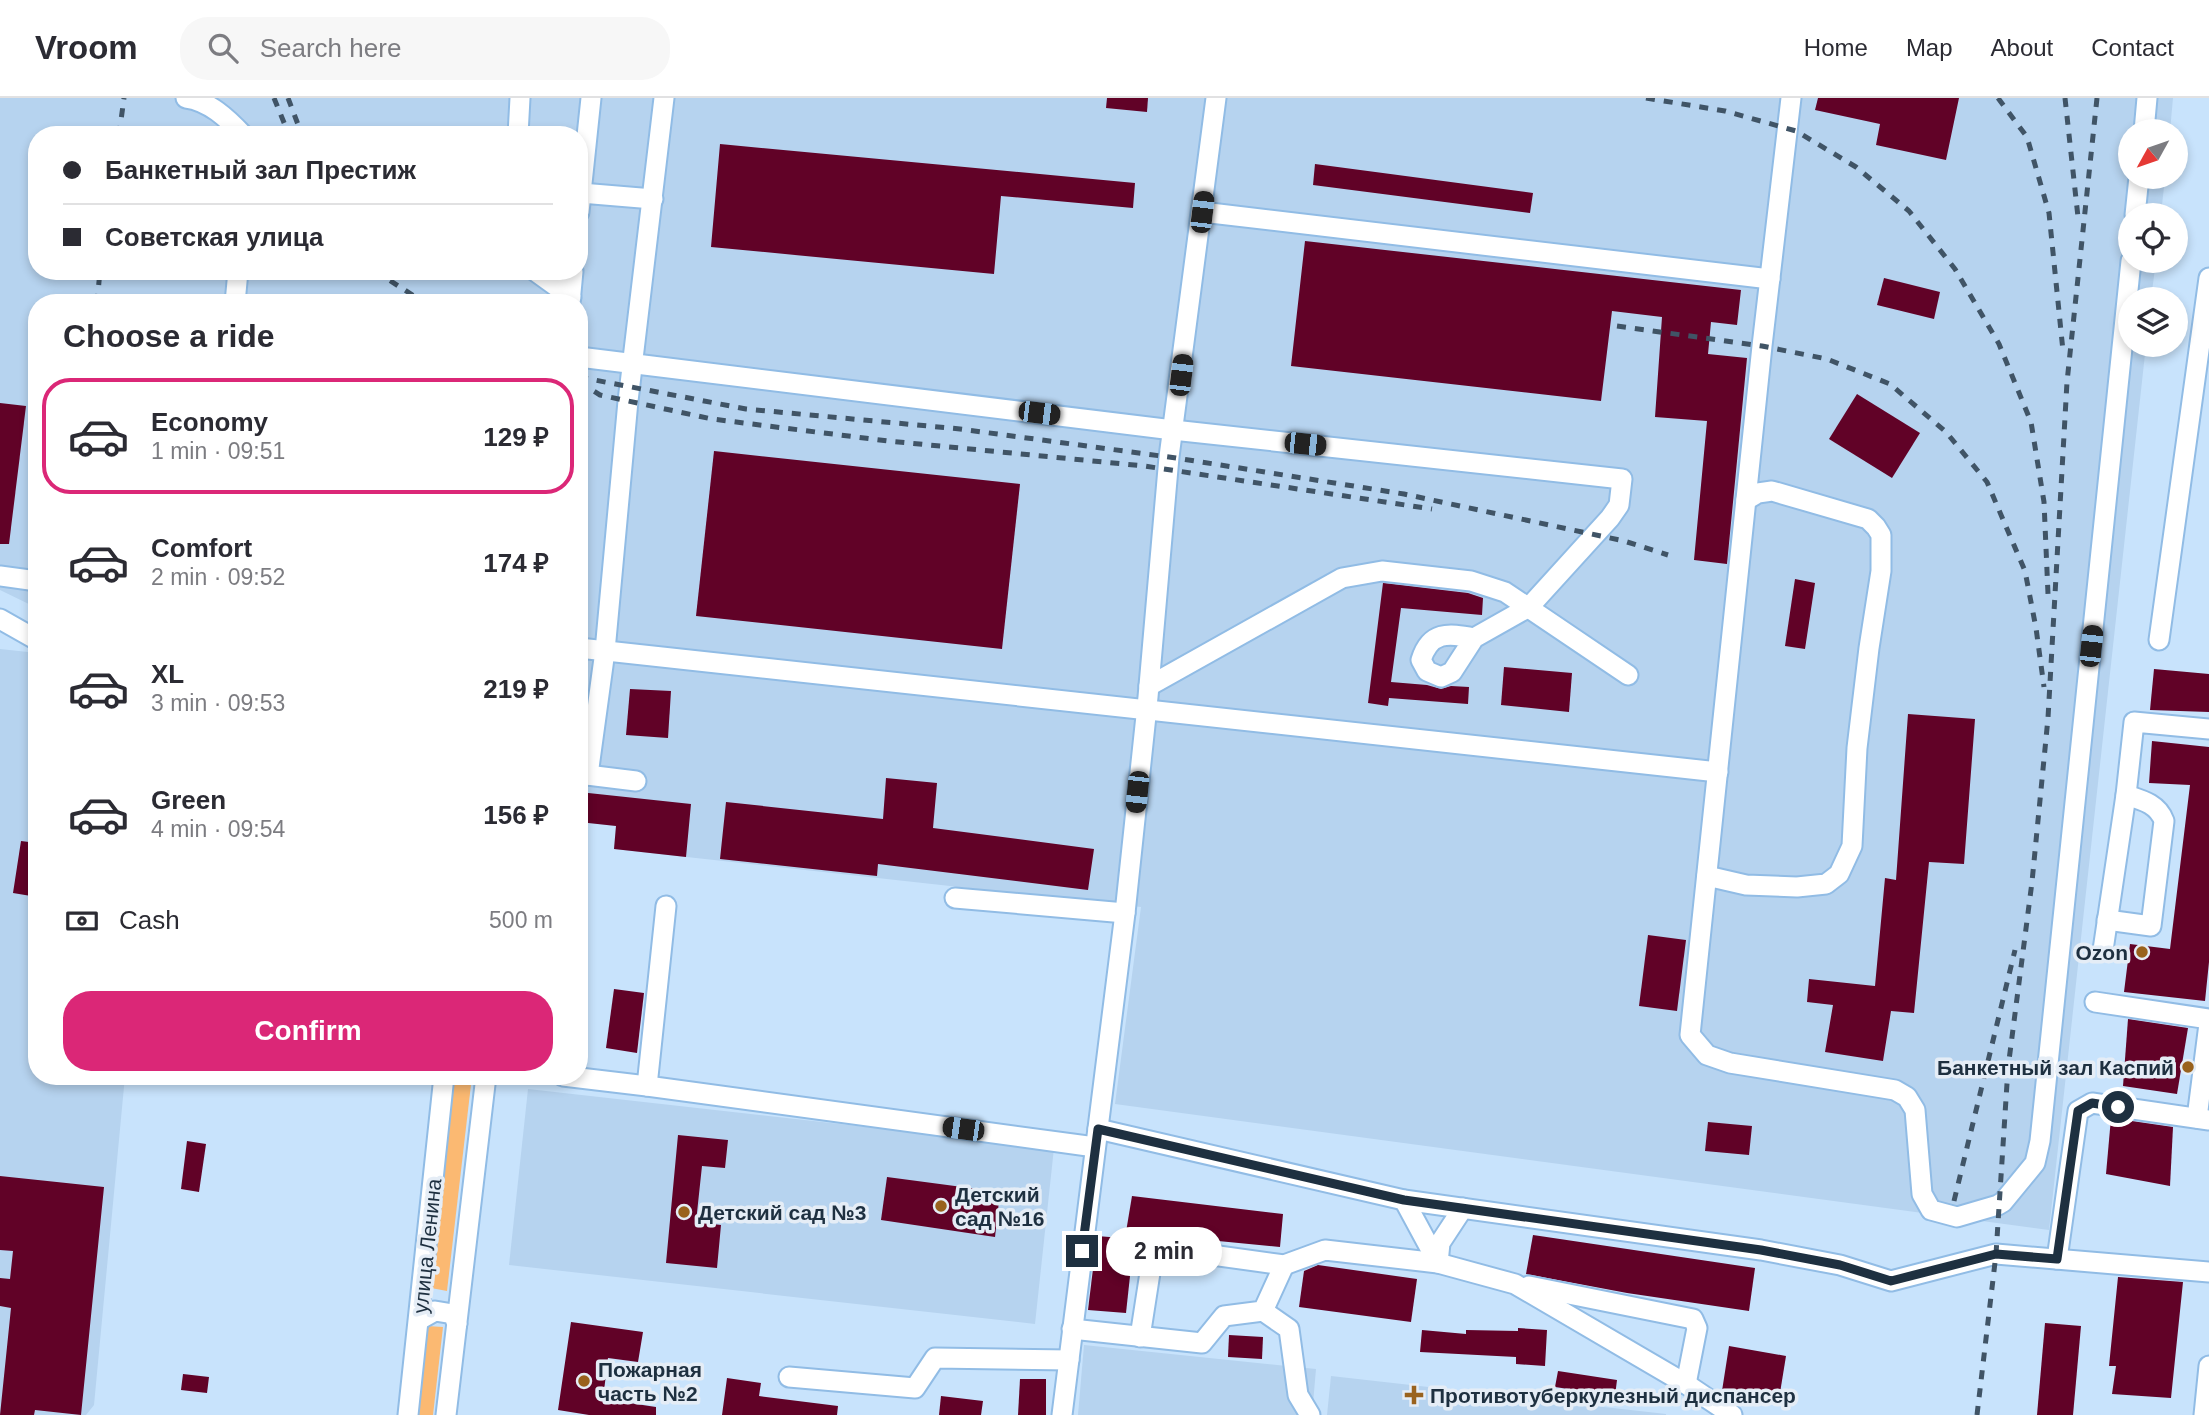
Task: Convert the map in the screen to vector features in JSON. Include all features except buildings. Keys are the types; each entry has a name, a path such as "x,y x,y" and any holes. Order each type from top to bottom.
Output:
{"street":[{"path":"186,98 200,100 235,126"},
{"path":"518,126 520,98"},
{"path":"588,133 592,98"},
{"path":"588,746 605,651 628,401 664,98"},
{"path":"1062,1415 1125,913 1168,471 1216,98"},
{"path":"1791,98 1690,1035 1707,1055 1730,1063 1895,1090 1907,1097 1915,1110 1922,1194 1931,1210 1957,1217 2003,1202 2035,1163 2040,1141 2130,273"},
{"path":"2145,119 2147,98"},
{"path":"588,202 653,199"},
{"path":"1202,212 1770,279"},
{"path":"2159,640 2209,278"},
{"path":"546,280 563,294"},
{"path":"588,358 1173,429 1622,479 1619,505 1610,518 1529,607 1474,638"},
{"path":"1707,876 1746,885 1797,887 1826,884 1839,874 1852,846 1857,748 1881,571 1881,536 1868,519 1772,491 1758,493 1746,500"},
{"path":"1149,686 1342,578 1382,571 1471,581 1505,592 1628,675"},
{"path":"0,576 28,580"},
{"path":"0,619 28,635"},
{"path":"588,649 1718,772"},
{"path":"2103,950 2134,722 2209,729"},
{"path":"588,775 636,780"},
{"path":"2107,920 2151,926 2164,821 2161,812 2150,803 2126,795"},
{"path":"955,898 1125,913"},
{"path":"647,1086 666,906"},
{"path":"2095,1003 2209,1018"},
{"path":"2057,1259 2078,1111 2092,1103 2203,1119 2209,1024"},
{"path":"588,1079 1096,1138 1404,1200 1761,1250 1840,1265 1891,1281 1996,1254 2209,1272"},
{"name":"улица Ленина","path":"408,1415 443,1085"},
{"path":"446,1415 485,1085"},
{"path":"1404,1200 1438,1263"},
{"path":"1438,1263 1440,1243 1464,1208"},
{"path":"1140,1337 1154,1247 1284,1265 1325,1250 1438,1263 1515,1284 1692,1319 1697,1328 1686,1384"},
{"path":"1263,1311 1284,1265"},
{"path":"1515,1284 1686,1384 1732,1415"},
{"path":"419,1320 435,1311 453,1314 457,1324"},
{"path":"1072,1329 1202,1343 1224,1316 1263,1311 1289,1329 1298,1395 1310,1415"},
{"path":"789,1377 915,1388 935,1358 1069,1360"},
{"path":"2204,1415 2209,1366"}],"shaded area":[{"path":"0,98 2173,98 2171,119 2118,119 2118,189 2164,189 2162,203 2118,203 2118,273 2154,273 2153,287 2118,287 2118,357 2145,357 2049,1230 1115,1104 1141,907 614,849 616,826 588,823 588,294 28,294 28,604 0,590"},
{"path":"0,649 28,652 28,1085 124,1085 94,1405 86,1415 0,1415"},
{"path":"453,1085 471,1085 447,1291 431,1288"},
{"path":"528,1089 1054,1148 1035,1324 509,1265"},
{"path":"427,1326 443,1327 433,1415 417,1415"},
{"path":"1084,1345 1316,1369 1312,1415 1078,1415"},
{"name":"Противотуберкулезный диспансер","path":"1331,1376 1666,1414 1666,1415 1327,1415"}],"railway":[{"path":"120,126 124,98"},
{"path":"274,98 285,126"},
{"path":"288,98 299,126"},
{"path":"1646,98 1725,111 1796,131 1856,167 1909,211 1955,269 1999,344 2031,422 2044,502 2048,594"},
{"path":"1998,98 2027,137 2049,213 2063,351"},
{"path":"2065,98 2078,217"},
{"path":"1977,1415 1996,1254 2008,1068 2032,882 2048,718 2067,382 2097,98"},
{"path":"98,294 99,280"},
{"path":"389,280 411,294"},
{"path":"1617,326 1762,346 1827,359 1890,384 1946,432 1987,482 2025,571 2044,687"},
{"path":"588,379 746,409 960,429 1176,458 1404,494 1624,541 1668,555"},
{"path":"588,388 600,395 712,419 888,441 1144,466 1432,509"},
{"path":"1954,1201 2015,950"}],"place":[{"name":"Ozon","path":"2142,952"},
{"name":"Банкетный зал Каспий","path":"2188,1067"},
{"name":"Детский сад №16","path":"941,1206"},
{"name":"Детский сад №3","path":"684,1212"},
{"name":"Пожарная часть №2","path":"584,1381"},
{"name":"Противотуберкулезный диспансер","path":"1414,1395"}],"route":[{"path":"1082,1251 1098,1129 1404,1200 1761,1250 1840,1265 1891,1281 1996,1254 2057,1259 2078,1111 2092,1103 2118,1107"}]}
